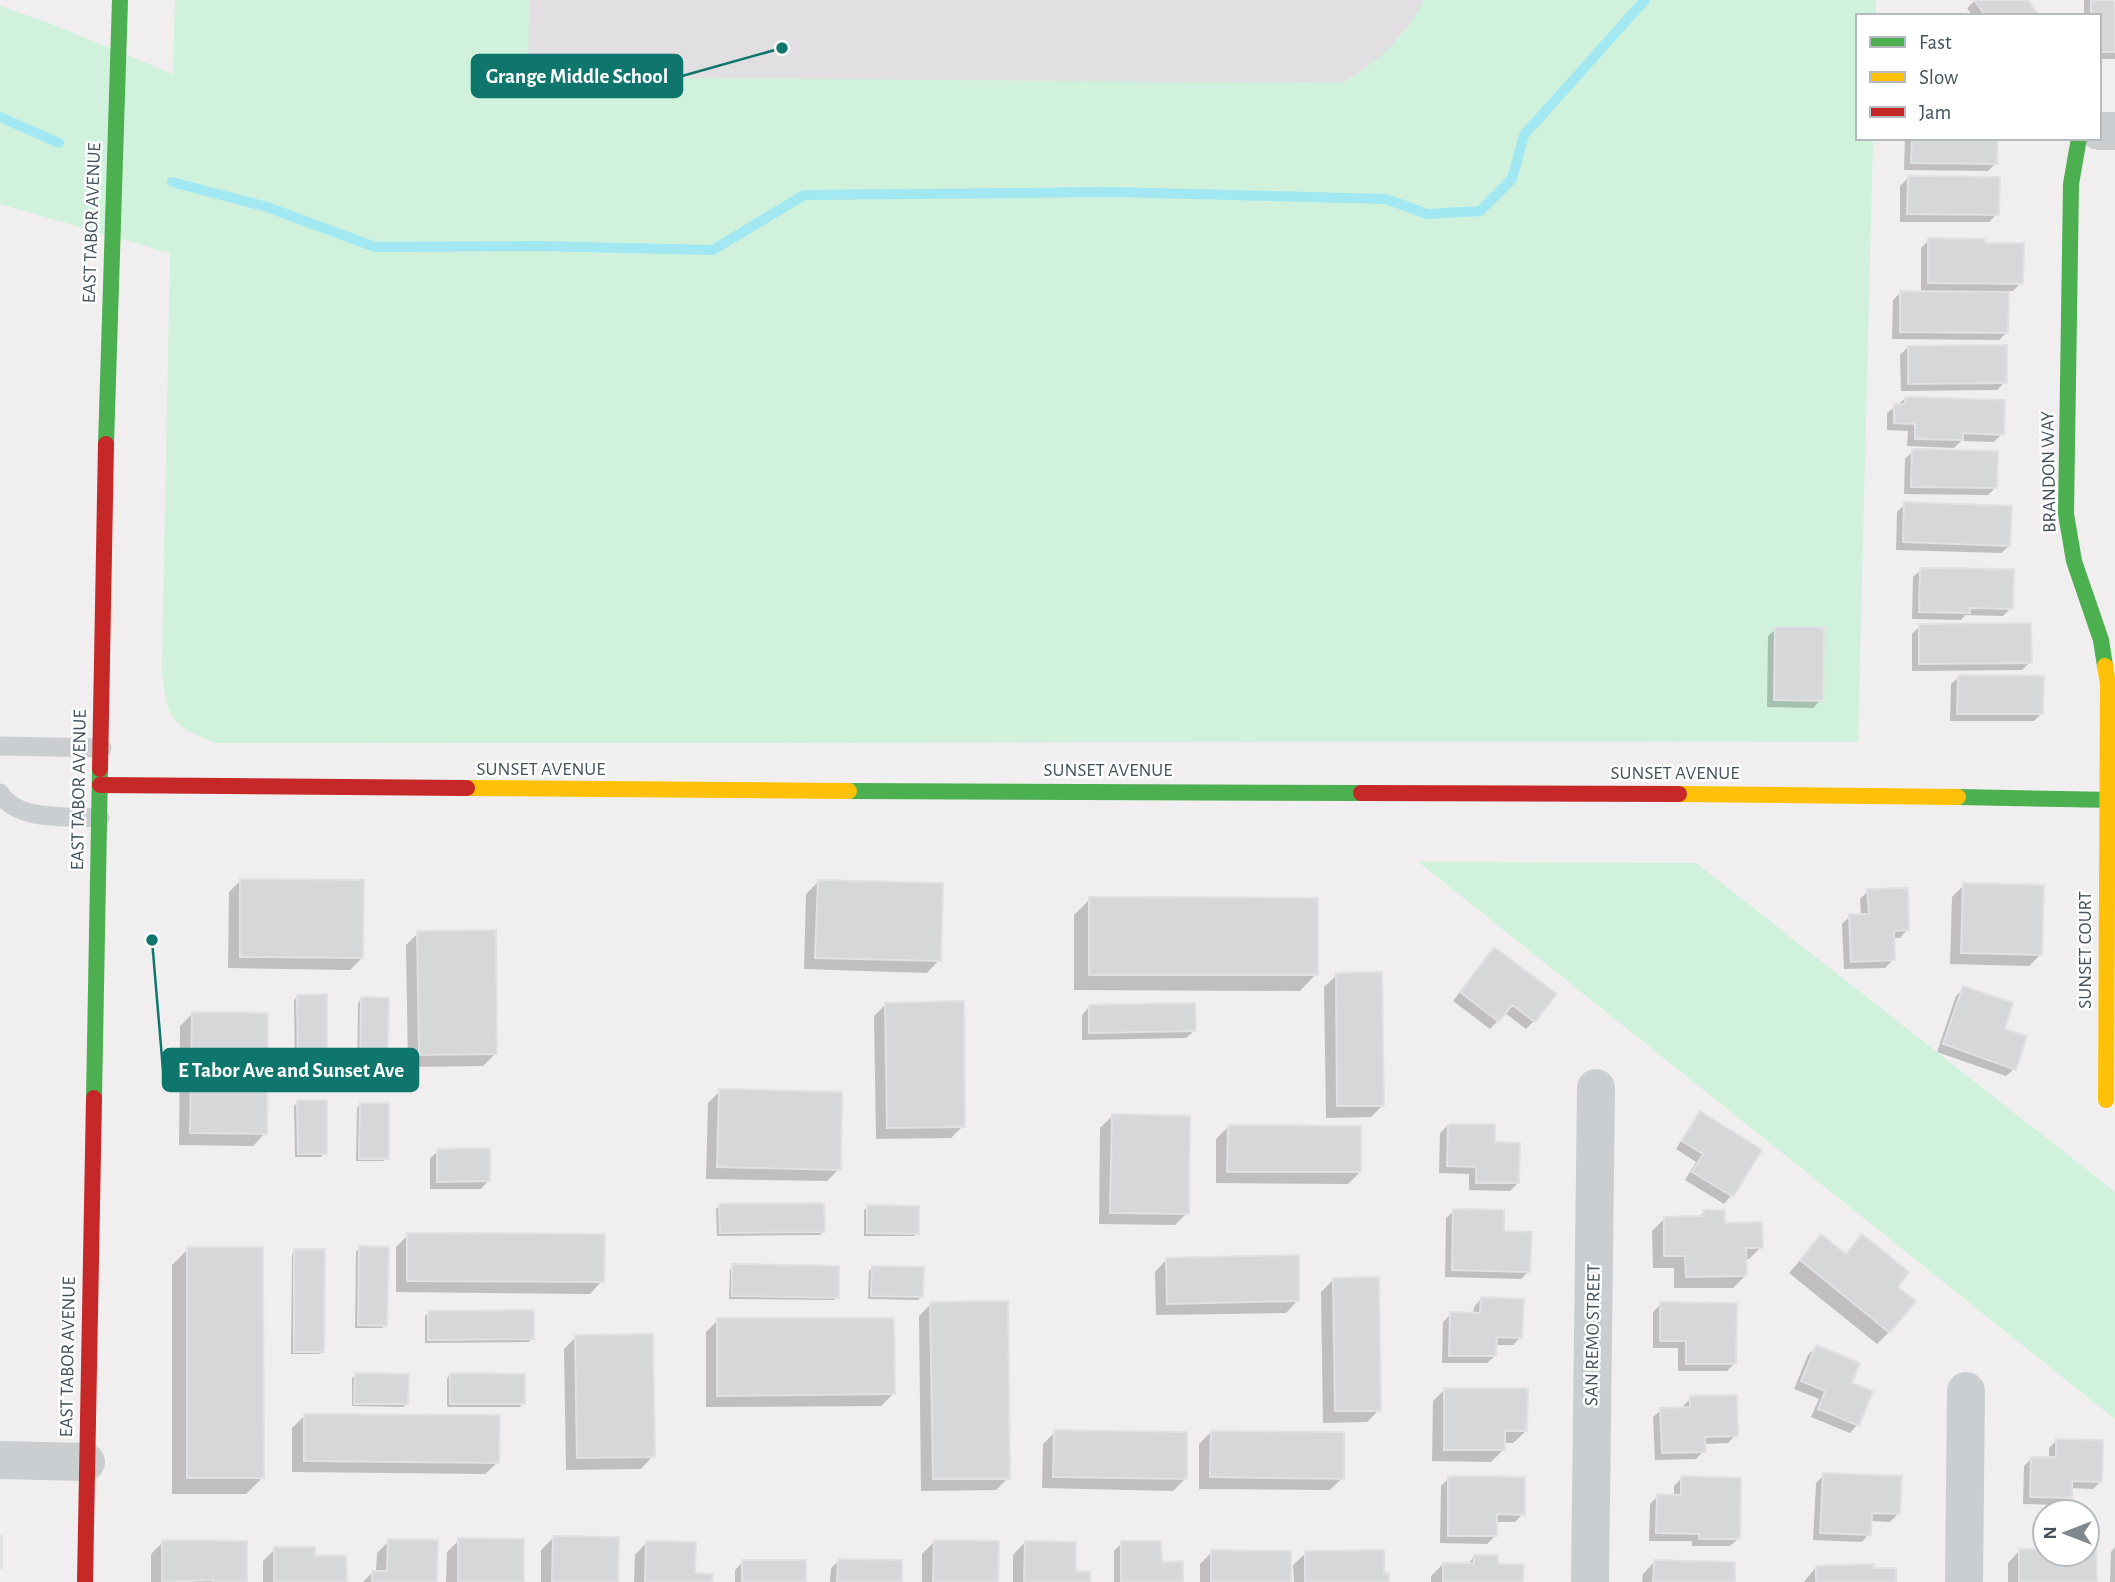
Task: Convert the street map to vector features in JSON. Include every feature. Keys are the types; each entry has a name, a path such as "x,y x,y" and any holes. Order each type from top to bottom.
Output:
{"main road":[{"name":"EAST TABOR AVENUE","path":"85,1582 107,411 120,0"},
{"name":"BRANDON WAY","path":"2079,140 2071,184 2066,514 2074,561 2101,640 2108,684 2110,800"},
{"name":"SUNSET AVENUE","path":"100,785 1854,795 2110,800"},
{"name":"SUNSET COURT","path":"2106,1100 2110,800"}],"street":[{"name":"SAN REMO STREET","path":"1590,1582 1596,1088"},
{"path":"1964,1582 1966,1391"},
{"path":"0,1460 86,1462"}],"lane":[{"path":"0,746 102,748"},
{"path":"0,793 13,808 29,814 100,818"}],"shaded area":[{"path":"175,0 1424,0 1417,15 1383,56 1342,83 527,78"}],"green space":[{"path":"175,0 529,0 528,77 1342,83 1368,66 1399,38 1424,0 1876,0 1876,14 1856,14 1856,140 1873,140 1858,742 216,743 200,737 179,724 168,708 162,667 170,253 0,204 0,6 173,74"},
{"path":"1419,862 1696,863 2115,1192 2115,1419"}],"building":[{"path":"1974,0 2028,0 2038,14 1984,14"},
{"path":"2091,0 2115,0 2115,52 2101,52 2101,14 2091,14"},
{"path":"1912,140 1998,140 1997,164 1911,163"},
{"path":"1908,176 2000,177 1999,215 1907,214"},
{"path":"1928,238 2024,243 2023,284 1928,283"},
{"path":"1900,291 2009,292 2008,333 1900,332"},
{"path":"2007,345 2007,383 1908,384 1908,346"},
{"path":"1905,397 2005,400 2004,435 1963,433 1963,440 1915,439 1915,424 1894,423 1894,404 1905,404"},
{"path":"1912,449 1998,451 1997,488 1911,487"},
{"path":"1904,502 2012,506 2010,546 1903,542"},
{"path":"1920,568 2014,569 2013,609 1970,608 1970,613 1919,612"},
{"path":"2031,623 2032,663 1919,664 1919,624"},
{"path":"1775,627 1824,627 1823,701 1774,700"},
{"path":"1958,675 2044,676 2043,714 1957,714"},
{"path":"240,879 364,880 363,958 240,957"},
{"path":"818,880 943,883 941,961 815,958"},
{"path":"1963,883 2044,885 2042,955 1961,953"},
{"path":"1908,888 1909,930 1894,931 1895,960 1851,962 1849,914 1869,914 1867,889"},
{"path":"1089,897 1318,898 1318,975 1089,975"},
{"path":"496,930 497,1054 419,1055 417,931"},
{"path":"1494,947 1557,994 1535,1022 1512,1005 1499,1022 1460,992"},
{"path":"1382,972 1384,1106 1337,1106 1336,973"},
{"path":"1963,986 2013,1003 2005,1029 2027,1036 2016,1070 1943,1044"},
{"path":"327,994 327,1074 298,1074 297,995"},
{"path":"361,997 389,998 387,1077 360,1077"},
{"path":"964,1001 965,1127 887,1128 885,1003"},
{"path":"1195,1003 1196,1031 1089,1033 1089,1005"},
{"path":"192,1012 268,1013 267,1134 190,1133"},
{"path":"719,1089 842,1092 841,1170 717,1167"},
{"path":"297,1100 327,1100 327,1154 298,1154"},
{"path":"360,1103 389,1103 389,1159 359,1159"},
{"path":"1700,1111 1762,1150 1733,1197 1692,1172 1703,1154 1682,1141"},
{"path":"1112,1114 1190,1116 1189,1214 1110,1213"},
{"path":"1448,1124 1495,1124 1495,1142 1520,1143 1519,1183 1476,1183 1476,1167 1447,1166"},
{"path":"1228,1125 1361,1126 1361,1172 1227,1172"},
{"path":"490,1148 490,1181 437,1182 437,1149"},
{"path":"824,1203 825,1232 720,1233 719,1204"},
{"path":"867,1205 919,1206 919,1234 867,1233"},
{"path":"1453,1209 1504,1210 1504,1231 1532,1232 1530,1272 1452,1270"},
{"path":"1703,1210 1725,1210 1725,1223 1762,1222 1763,1248 1746,1248 1747,1276 1686,1277 1685,1256 1664,1256 1664,1217 1704,1216"},
{"path":"407,1233 605,1234 604,1282 407,1281"},
{"path":"1821,1234 1846,1254 1862,1234 1909,1272 1898,1287 1916,1301 1890,1333 1800,1260"},
{"path":"359,1246 389,1247 387,1326 358,1325"},
{"path":"187,1247 263,1247 264,1478 187,1478"},
{"path":"294,1249 325,1249 324,1352 294,1352"},
{"path":"1299,1255 1299,1301 1167,1304 1166,1258"},
{"path":"732,1264 839,1266 839,1298 732,1296"},
{"path":"872,1266 924,1267 923,1297 871,1296"},
{"path":"1379,1277 1381,1411 1335,1411 1333,1278"},
{"path":"1481,1297 1524,1299 1522,1338 1497,1337 1496,1356 1449,1356 1450,1312 1480,1313"},
{"path":"1008,1301 1010,1479 933,1479 930,1302"},
{"path":"1660,1302 1737,1303 1736,1364 1686,1364 1686,1341 1660,1341"},
{"path":"534,1310 534,1339 428,1340 428,1311"},
{"path":"717,1318 894,1318 895,1394 717,1396"},
{"path":"653,1334 655,1457 577,1458 575,1335"},
{"path":"1816,1345 1860,1363 1852,1383 1873,1391 1859,1426 1818,1409 1825,1391 1801,1381"},
{"path":"355,1373 409,1374 408,1404 354,1404"},
{"path":"450,1373 525,1374 525,1404 450,1404"},
{"path":"1444,1388 1528,1388 1527,1431 1505,1431 1505,1450 1444,1450"},
{"path":"1737,1395 1738,1436 1705,1437 1706,1452 1662,1453 1660,1408 1690,1407 1690,1396"},
{"path":"304,1414 500,1415 499,1463 304,1461"},
{"path":"1054,1430 1187,1432 1187,1479 1053,1477"},
{"path":"1211,1431 1344,1432 1344,1479 1210,1477"},
{"path":"2056,1439 2103,1440 2102,1482 2072,1481 2072,1498 2030,1497 2031,1457 2056,1457"},
{"path":"1823,1473 1902,1476 1900,1514 1872,1513 1871,1535 1820,1533"},
{"path":"1448,1476 1525,1477 1525,1515 1497,1514 1497,1536 1448,1536"},
{"path":"1681,1476 1741,1478 1740,1539 1699,1539 1699,1534 1656,1533 1657,1494 1681,1495"},
{"path":"2,1536 2,1568 0,1568"},
{"path":"553,1536 619,1537 618,1582 552,1582"},
{"path":"458,1538 524,1539 524,1582 458,1582"},
{"path":"388,1539 438,1540 437,1582 372,1582 372,1571 387,1571"},
{"path":"162,1540 247,1541 247,1582 162,1582"},
{"path":"934,1540 999,1541 998,1582 933,1582"},
{"path":"646,1541 696,1542 695,1573 713,1574 712,1582 645,1582"},
{"path":"1025,1541 1076,1542 1076,1571 1090,1572 1090,1582 1024,1582"},
{"path":"1121,1541 1161,1541 1162,1562 1183,1561 1183,1582 1121,1582"},
{"path":"274,1547 315,1547 315,1556 346,1555 347,1582 274,1582"},
{"path":"2019,1549 2031,1549 2031,1568 2097,1568 2097,1582 2019,1582"},
{"path":"1211,1550 1291,1551 1291,1582 1211,1582"},
{"path":"1384,1550 1384,1573 1389,1573 1389,1582 1305,1582 1305,1551"},
{"path":"1474,1555 1498,1555 1498,1564 1524,1564 1523,1582 1443,1582 1443,1563 1474,1563"},
{"path":"838,1559 902,1560 902,1582 837,1582"},
{"path":"742,1560 806,1560 806,1582 742,1582"},
{"path":"1654,1560 1735,1562 1735,1582 1653,1582"},
{"path":"1874,1564 1874,1568 1896,1568 1896,1582 1816,1582 1816,1566"}],"waterway":[{"path":"172,182 267,207 375,247 538,246 713,250 804,195 1112,192 1386,199 1427,214 1480,211 1512,179 1524,135 1645,0"},
{"path":"0,117 59,143"}],"traffic: fast":[{"path":"106,444 120,0"},
{"path":"2079,140 2071,184 2066,514 2074,561 2101,640 2105,666"},
{"path":"94,1098 100,769"},
{"path":"849,791 1361,793"},
{"path":"1958,797 2115,800"}],"traffic: slow":[{"path":"2105,666 2108,684 2106,1100"},
{"path":"467,788 849,791"},
{"path":"1679,794 1958,797"}],"traffic: jam":[{"path":"100,769 106,444"},
{"path":"100,785 467,788"},
{"path":"1361,793 1679,794"},
{"path":"85,1582 94,1098"}],"place":[{"name":"Grange Middle School","path":"782,48"},
{"name":"E Tabor Ave and Sunset Ave","path":"152,940"}]}
